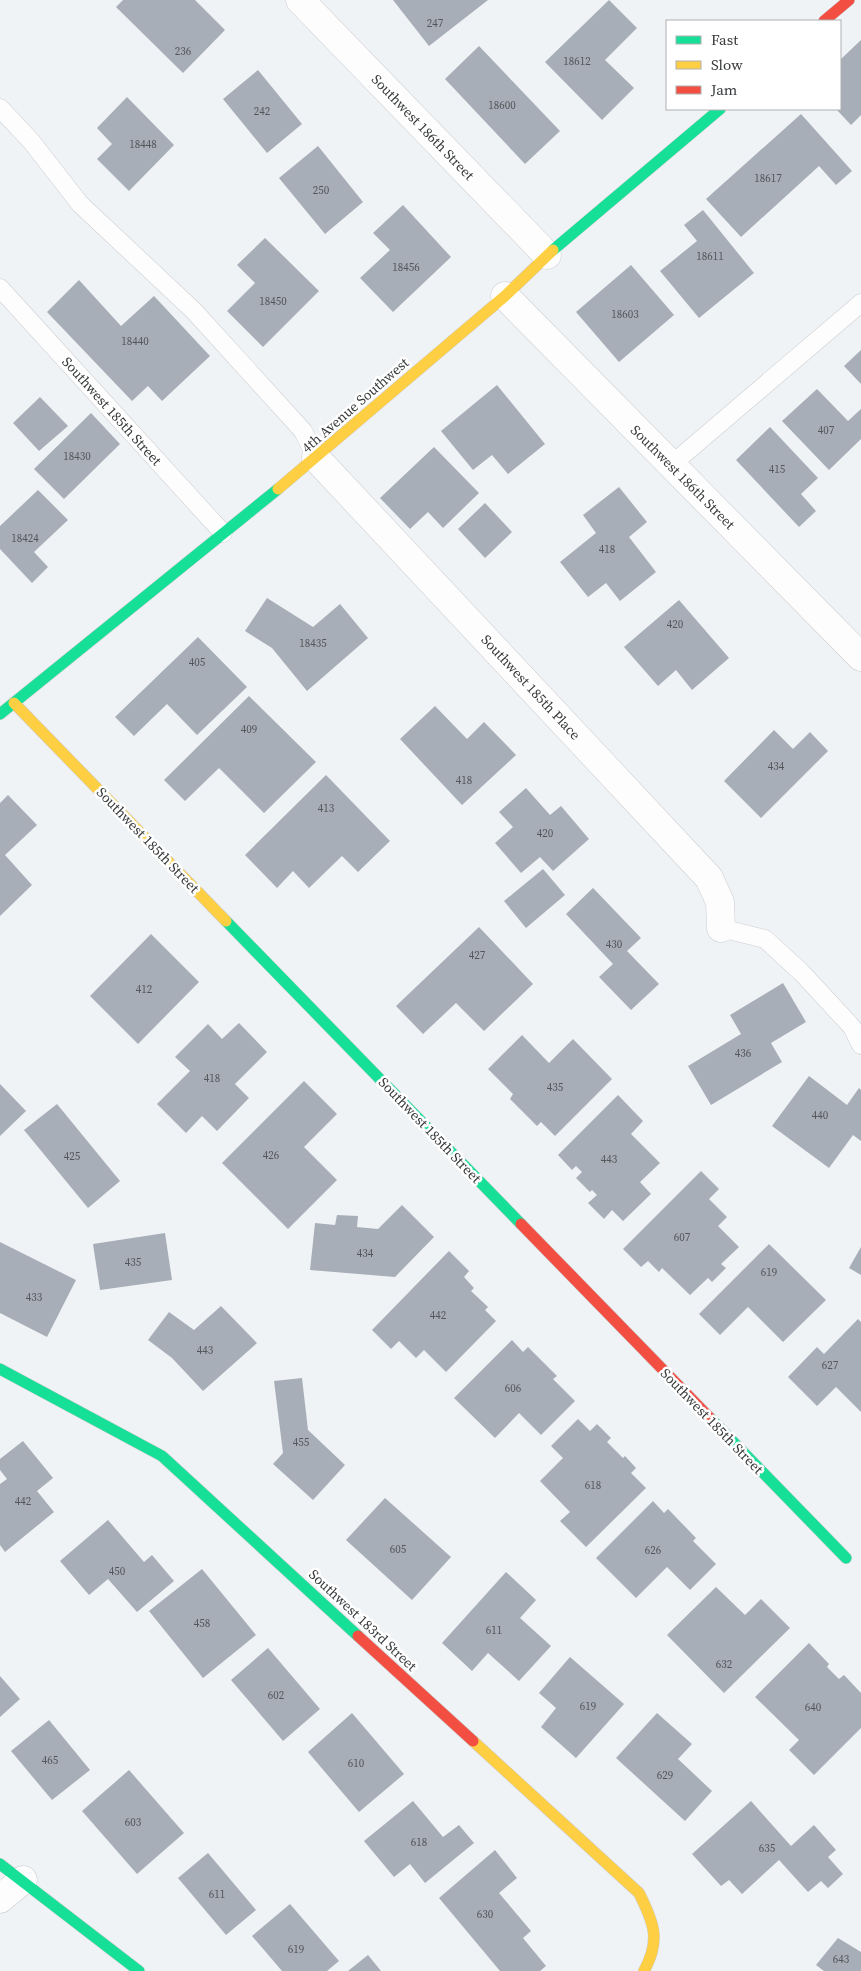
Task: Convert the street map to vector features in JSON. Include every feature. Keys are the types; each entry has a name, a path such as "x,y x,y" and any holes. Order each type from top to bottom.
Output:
{"street":[{"name":"Southwest 186th Street","path":"300,0 547,255"},
{"path":"825,20 849,0"},
{"name":"4th Avenue Southwest","path":"0,714 316,458 504,296 547,255 719,110"},
{"name":"Southwest 186th Street","path":"504,296 861,657"},
{"name":"Southwest 185th Place","path":"316,458 709,878 720,902 721,928"},
{"name":"Southwest 185th Street","path":"14,703 846,1558"},
{"name":"Southwest 183rd Street","path":"0,1369 162,1456 639,1893 653,1921 656,1944 644,1971"},
{"path":"0,1864 139,1971"},
{"path":"0,1898 23,1880"}],"lane":[{"path":"0,108 31,141 80,204 194,311 303,431 316,458"},
{"name":"Southwest 185th Street","path":"0,288 223,533"},
{"path":"671,465 861,303"},
{"path":"721,928 765,939 802,973 852,1027 861,1045"}],"building":[{"path":"123,0 195,0 225,30 183,73 116,7"},
{"path":"393,0 488,0 429,46"},
{"path":"609,0 637,28 605,60 634,88 602,120 545,62"},
{"path":"861,40 861,115 851,125 837,110 841,110 841,59"},
{"path":"479,46 560,131 525,164 445,79"},
{"path":"258,70 302,124 267,153 223,99"},
{"path":"127,97 174,145 129,191 97,159 112,144 97,128"},
{"path":"801,114 852,171 836,185 819,166 741,237 706,199"},
{"path":"318,146 363,202 325,234 279,178"},
{"path":"403,205 451,257 393,312 360,278 390,250 373,233"},
{"path":"703,210 754,273 699,318 660,271 697,241 684,225"},
{"path":"265,238 319,291 263,347 227,311 255,283 237,265"},
{"path":"631,265 674,315 619,362 576,312"},
{"path":"79,280 121,326 154,296 210,356 162,401 148,386 132,401 47,312"},
{"path":"861,350 861,384 844,366"},
{"path":"497,385 545,444 508,474 492,455 473,470 441,431"},
{"path":"817,389 848,421 861,409 861,439 829,470 782,421"},
{"path":"40,397 68,426 39,451 13,423"},
{"path":"91,413 120,444 64,499 34,469"},
{"path":"770,427 818,478 801,494 816,511 799,527 736,460"},
{"path":"434,447 479,493 443,528 428,512 410,529 380,498"},
{"path":"619,487 647,522 629,537 656,572 620,601 606,583 588,597 560,562 596,533 583,515"},
{"path":"38,490 68,520 34,552 48,567 32,583 0,549 0,526"},
{"path":"485,503 512,532 485,558 458,529"},
{"path":"267,598 313,627 340,604 368,638 307,691 272,648 245,631"},
{"path":"679,600 729,658 692,690 676,670 658,686 624,647"},
{"path":"198,637 247,687 197,735 167,704 134,736 115,717"},
{"path":"249,696 316,762 264,813 219,768 185,801 164,780"},
{"path":"435,706 467,739 484,722 516,755 462,805 400,739"},
{"path":"774,730 793,749 810,732 828,751 761,818 724,781"},
{"path":"326,775 390,841 358,872 342,856 309,888 293,871 277,888 245,855"},
{"path":"526,788 550,815 561,806 589,839 553,871 540,857 521,873 495,843 513,827 499,812"},
{"path":"8,795 37,825 5,855 32,885 0,916 0,803"},
{"path":"543,869 565,895 526,928 504,901"},
{"path":"593,888 641,938 627,951 659,984 631,1010 599,977 613,964 566,914"},
{"path":"479,927 533,984 484,1031 456,1003 423,1034 396,1006"},
{"path":"151,934 199,982 138,1044 90,996"},
{"path":"783,983 806,1022 771,1043 782,1062 711,1105 688,1066 741,1034 730,1015"},
{"path":"239,1023 267,1052 235,1084 249,1098 217,1131 202,1116 186,1133 157,1104 190,1071 175,1057 208,1024 222,1039"},
{"path":"522,1035 549,1063 573,1039 612,1079 555,1136 541,1122 537,1126 510,1099 513,1094 488,1069"},
{"path":"809,1076 847,1105 859,1088 861,1090 861,1141 853,1135 829,1168 772,1126"},
{"path":"304,1081 337,1114 304,1147 337,1180 288,1229 222,1163"},
{"path":"0,1084 26,1111 0,1136"},
{"path":"618,1095 643,1121 631,1134 660,1163 640,1182 651,1194 623,1221 612,1210 604,1219 588,1203 597,1195 592,1190 590,1192 576,1178 582,1172 576,1166 572,1170 558,1155"},
{"path":"57,1104 120,1181 88,1208 24,1130"},
{"path":"701,1171 719,1189 709,1199 727,1217 718,1226 739,1247 721,1264 726,1268 712,1282 708,1278 690,1295 662,1268 659,1272 648,1261 641,1267 623,1249"},
{"path":"402,1205 434,1237 395,1277 310,1270 315,1223 335,1225 337,1215 358,1216 357,1227 378,1229"},
{"path":"165,1233 172,1280 100,1290 93,1244"},
{"path":"0,1242 76,1280 47,1337 0,1313"},
{"path":"769,1244 826,1300 783,1342 748,1307 720,1335 699,1314"},
{"path":"861,1247 861,1275 849,1268"},
{"path":"449,1251 469,1271 464,1277 474,1288 471,1291 488,1307 485,1310 496,1321 446,1372 424,1350 416,1358 399,1341 391,1349 372,1330"},
{"path":"221,1306 257,1343 203,1391 172,1358 148,1340 169,1312 194,1330"},
{"path":"858,1319 861,1322 861,1412 836,1387 817,1406 788,1377 817,1347 824,1354"},
{"path":"512,1340 523,1352 528,1347 557,1376 553,1379 575,1401 541,1435 519,1413 495,1438 454,1398"},
{"path":"302,1378 308,1430 345,1465 313,1500 273,1464 283,1453 274,1381"},
{"path":"578,1419 590,1431 597,1424 611,1438 607,1442 623,1458 625,1456 636,1468 631,1473 646,1488 586,1547 560,1521 570,1512 540,1481 563,1458 551,1446"},
{"path":"23,1441 53,1478 37,1491 54,1512 5,1552 0,1545 0,1484 7,1479 0,1470 0,1459"},
{"path":"385,1498 451,1557 412,1600 346,1540"},
{"path":"653,1501 664,1513 668,1509 696,1538 693,1541 716,1564 690,1590 667,1567 636,1598 596,1558"},
{"path":"108,1520 144,1562 152,1555 174,1581 137,1612 108,1579 89,1595 60,1561"},
{"path":"202,1569 256,1635 203,1678 149,1611"},
{"path":"506,1572 536,1600 520,1618 551,1646 519,1681 488,1653 472,1671 442,1643"},
{"path":"716,1587 745,1615 761,1599 790,1628 724,1693 667,1635"},
{"path":"809,1643 829,1664 827,1667 839,1679 844,1675 861,1693 861,1728 814,1775 789,1750 799,1740 755,1697"},
{"path":"268,1648 320,1709 283,1741 231,1680"},
{"path":"570,1657 624,1704 576,1758 541,1727 556,1708 539,1693"},
{"path":"0,1676 20,1699 0,1717"},
{"path":"352,1713 404,1774 359,1812 308,1752"},
{"path":"657,1713 692,1744 678,1759 712,1791 685,1821 616,1758"},
{"path":"49,1720 90,1770 52,1800 11,1751"},
{"path":"129,1770 184,1833 137,1874 82,1811"},
{"path":"413,1801 443,1837 459,1825 474,1843 425,1883 410,1864 394,1877 364,1841"},
{"path":"751,1801 791,1846 814,1825 836,1850 828,1857 843,1874 828,1888 821,1881 808,1892 779,1860 742,1894 729,1880 721,1886 692,1854"},
{"path":"495,1850 517,1878 499,1893 531,1931 523,1938 546,1966 540,1971 500,1971 439,1898"},
{"path":"208,1853 256,1910 226,1935 178,1878"},
{"path":"290,1904 339,1961 327,1971 282,1971 252,1936"},
{"path":"838,1938 861,1952 861,1971 824,1971 816,1965"},
{"path":"368,1955 381,1971 348,1971"}],"traffic: fast":[{"path":"553,250 719,110"},
{"path":"0,714 278,489"},
{"path":"226,921 521,1224"},
{"path":"0,1369 162,1456 358,1636"},
{"path":"710,1418 846,1558"},
{"path":"0,1864 139,1971"}],"traffic: slow":[{"path":"278,489 505,296 553,250"},
{"path":"14,703 226,921"},
{"path":"473,1741 639,1893 649,1913 654,1932 652,1950 644,1971"}],"traffic: jam":[{"path":"825,20 849,0"},
{"path":"521,1224 710,1418"},
{"path":"358,1636 473,1741"}]}
